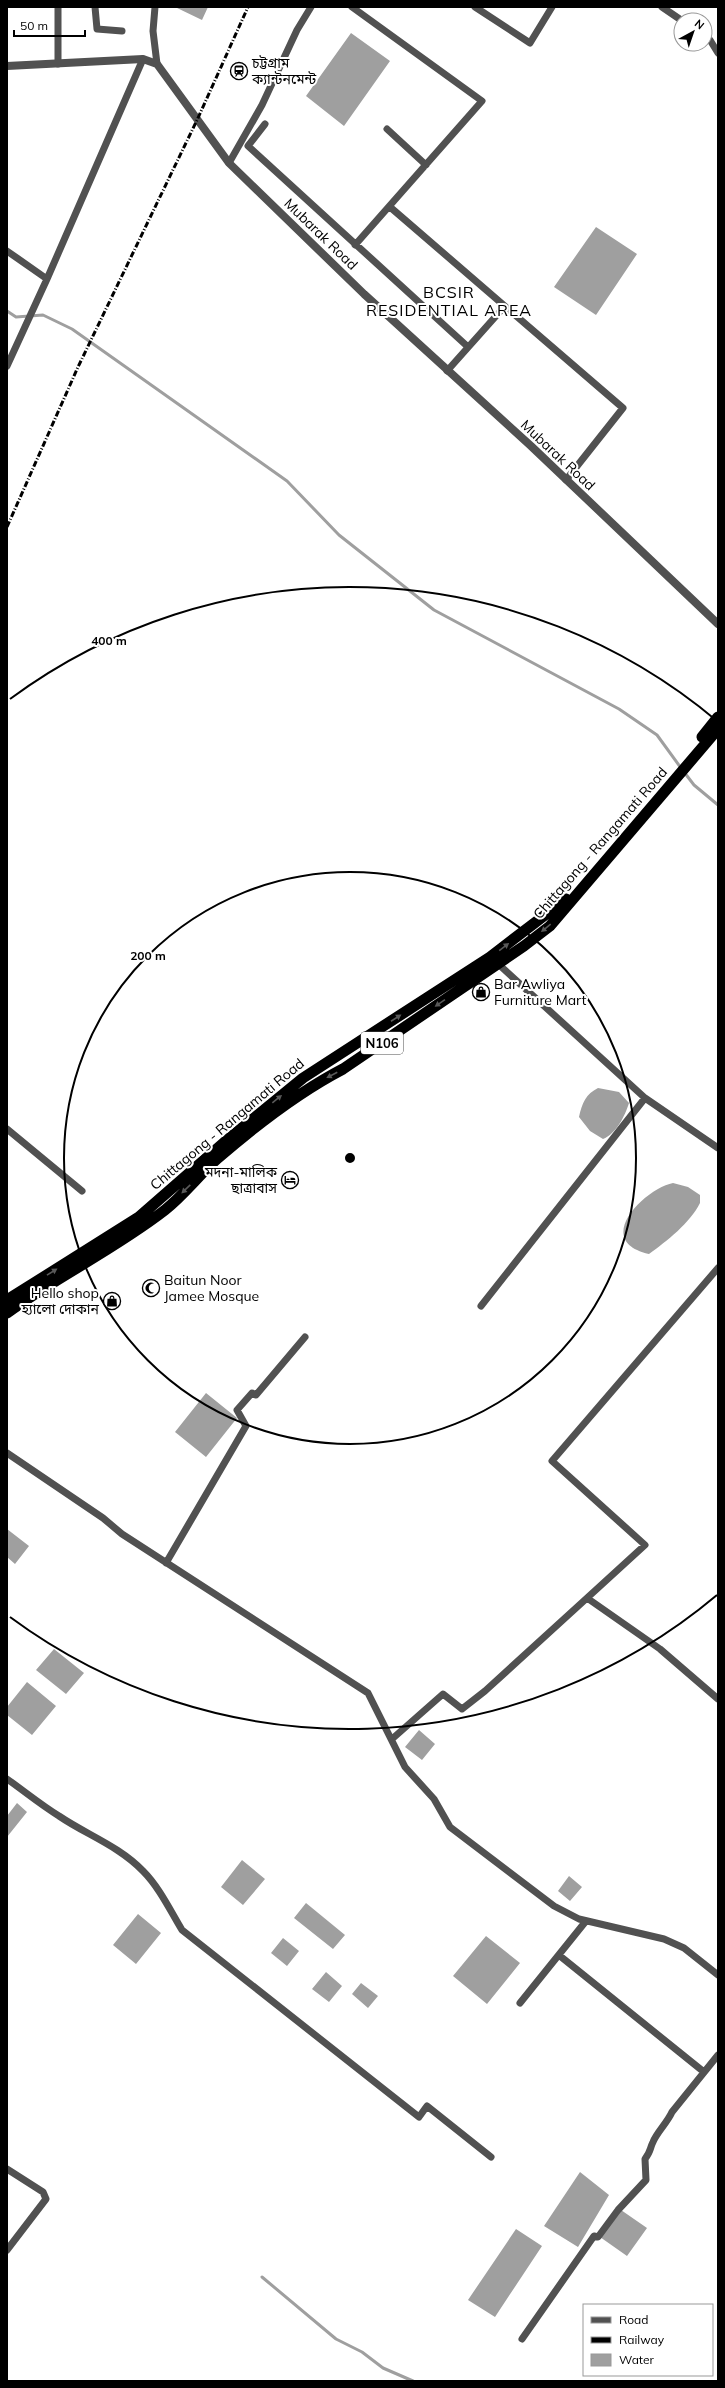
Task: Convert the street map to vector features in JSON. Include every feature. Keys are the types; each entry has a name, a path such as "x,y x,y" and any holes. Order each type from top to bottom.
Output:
{"highway":[{"name":"Chittagong - Rangamati Road","path":"7,1313 123,1241 160,1214 218,1159 284,1105 312,1085 343,1069 494,961 562,903 714,734 718,717"},
{"name":"Chittagong - Rangamati Road","path":"7,1300 139,1218 226,1140 303,1078 494,961"}],"street":[{"path":"58,7 58,64"},
{"path":"95,7 97,29 122,31"},
{"path":"7,66 143,59 157,64 154,31 155,7"},
{"path":"229,163 262,105 297,30 311,7"},
{"path":"352,7 482,101 355,245"},
{"path":"475,7 530,43 552,7"},
{"path":"662,7 673,15"},
{"path":"7,366 47,280 143,59"},
{"name":"Mubarak Road","path":"157,64 229,163 359,289 566,480 718,624"},
{"path":"265,124 248,146 467,346"},
{"path":"387,129 426,165"},
{"path":"390,207 504,307 623,408 566,480"},
{"path":"7,251 47,280"},
{"path":"447,370 467,346 504,307"},
{"path":"494,961 645,1098 718,1148"},
{"path":"481,1306 645,1098"},
{"path":"7,1129 82,1191"},
{"path":"392,1739 443,1694 462,1709 485,1691 644,1545 552,1461 718,1268"},
{"path":"166,1563 246,1426 237,1410 252,1393 256,1395 305,1338"},
{"path":"7,1453 166,1563 368,1693 405,1767 434,1799 450,1827 554,1906 586,1921 664,1939 684,1948 718,1975"},
{"path":"587,1598 660,1649 718,1699"},
{"path":"7,1779 59,1816 102,1840 126,1856 144,1872 167,1904 182,1930 419,2117 427,2106 491,2158"},
{"path":"520,2003 560,1956 586,1921"},
{"path":"560,1956 704,2072"},
{"path":"522,2339 594,2236 598,2237 618,2210 646,2180 645,2159 652,2149 652,2142 668,2122 672,2112 718,2055"},
{"path":"7,2169 43,2192 46,2198 7,2250"}],"water":[{"path":"175,7 208,7 202,20"},
{"path":"351,33 390,61 344,126 306,96"},
{"path":"596,227 637,254 596,315 554,287"},
{"path":"598,1088 619,1092 629,1103 616,1129 608,1137 603,1139 590,1131 579,1117 585,1100 590,1093"},
{"path":"673,1183 688,1187 700,1195 700,1203 696,1210 678,1231 649,1254 632,1247 624,1238 624,1227 629,1216 638,1204 650,1194"},
{"path":"206,1393 237,1418 206,1457 175,1432"},
{"path":"7,1529 29,1546 15,1564 7,1557"},
{"path":"54,1649 84,1673 66,1694 36,1670"},
{"path":"27,1682 56,1706 32,1735 7,1715 7,1707"},
{"path":"419,1730 435,1744 422,1760 405,1747"},
{"path":"17,1803 27,1812 7,1837 7,1816"},
{"path":"242,1860 265,1879 243,1905 221,1887"},
{"path":"569,1876 582,1887 570,1901 558,1891"},
{"path":"306,1903 345,1935 333,1949 294,1918"},
{"path":"138,1914 161,1933 136,1964 113,1945"},
{"path":"486,1936 520,1963 487,2004 453,1976"},
{"path":"283,1938 299,1951 287,1966 271,1953"},
{"path":"326,1972 342,1986 329,2002 312,1989"},
{"path":"361,1983 378,1996 368,2008 352,1994"},
{"path":"580,2172 609,2195 578,2247 544,2226"},
{"path":"621,2210 647,2228 627,2256 600,2237"},
{"path":"516,2229 542,2246 495,2317 468,2300"}],"waterway":[{"path":"7,311 16,317 43,315 72,329 287,481 339,535 434,610 619,709 657,735 681,768"},
{"path":"684,772 694,785 718,805"},
{"path":"262,2277 336,2339 362,2352 383,2368 413,2381"}],"railway":[{"path":"7,527 78,367 198,118 248,7"}],"place":[{"name":"চট্টগ্রাম ক্যান্টনমেন্ট","path":"239,71"},
{"name":"Bar Awliya Furniture Mart","path":"481,992"},
{"name":"মদনা-মালিক ছাত্রাবাস","path":"290,1180"},
{"name":"Baitun Noor Jamee Mosque","path":"151,1288"},
{"name":"Hello shop হ্যালো দোকান","path":"112,1301"}],"district":[{"name":"BCSIR RESIDENTIAL AREA","path":"449,301"}]}
